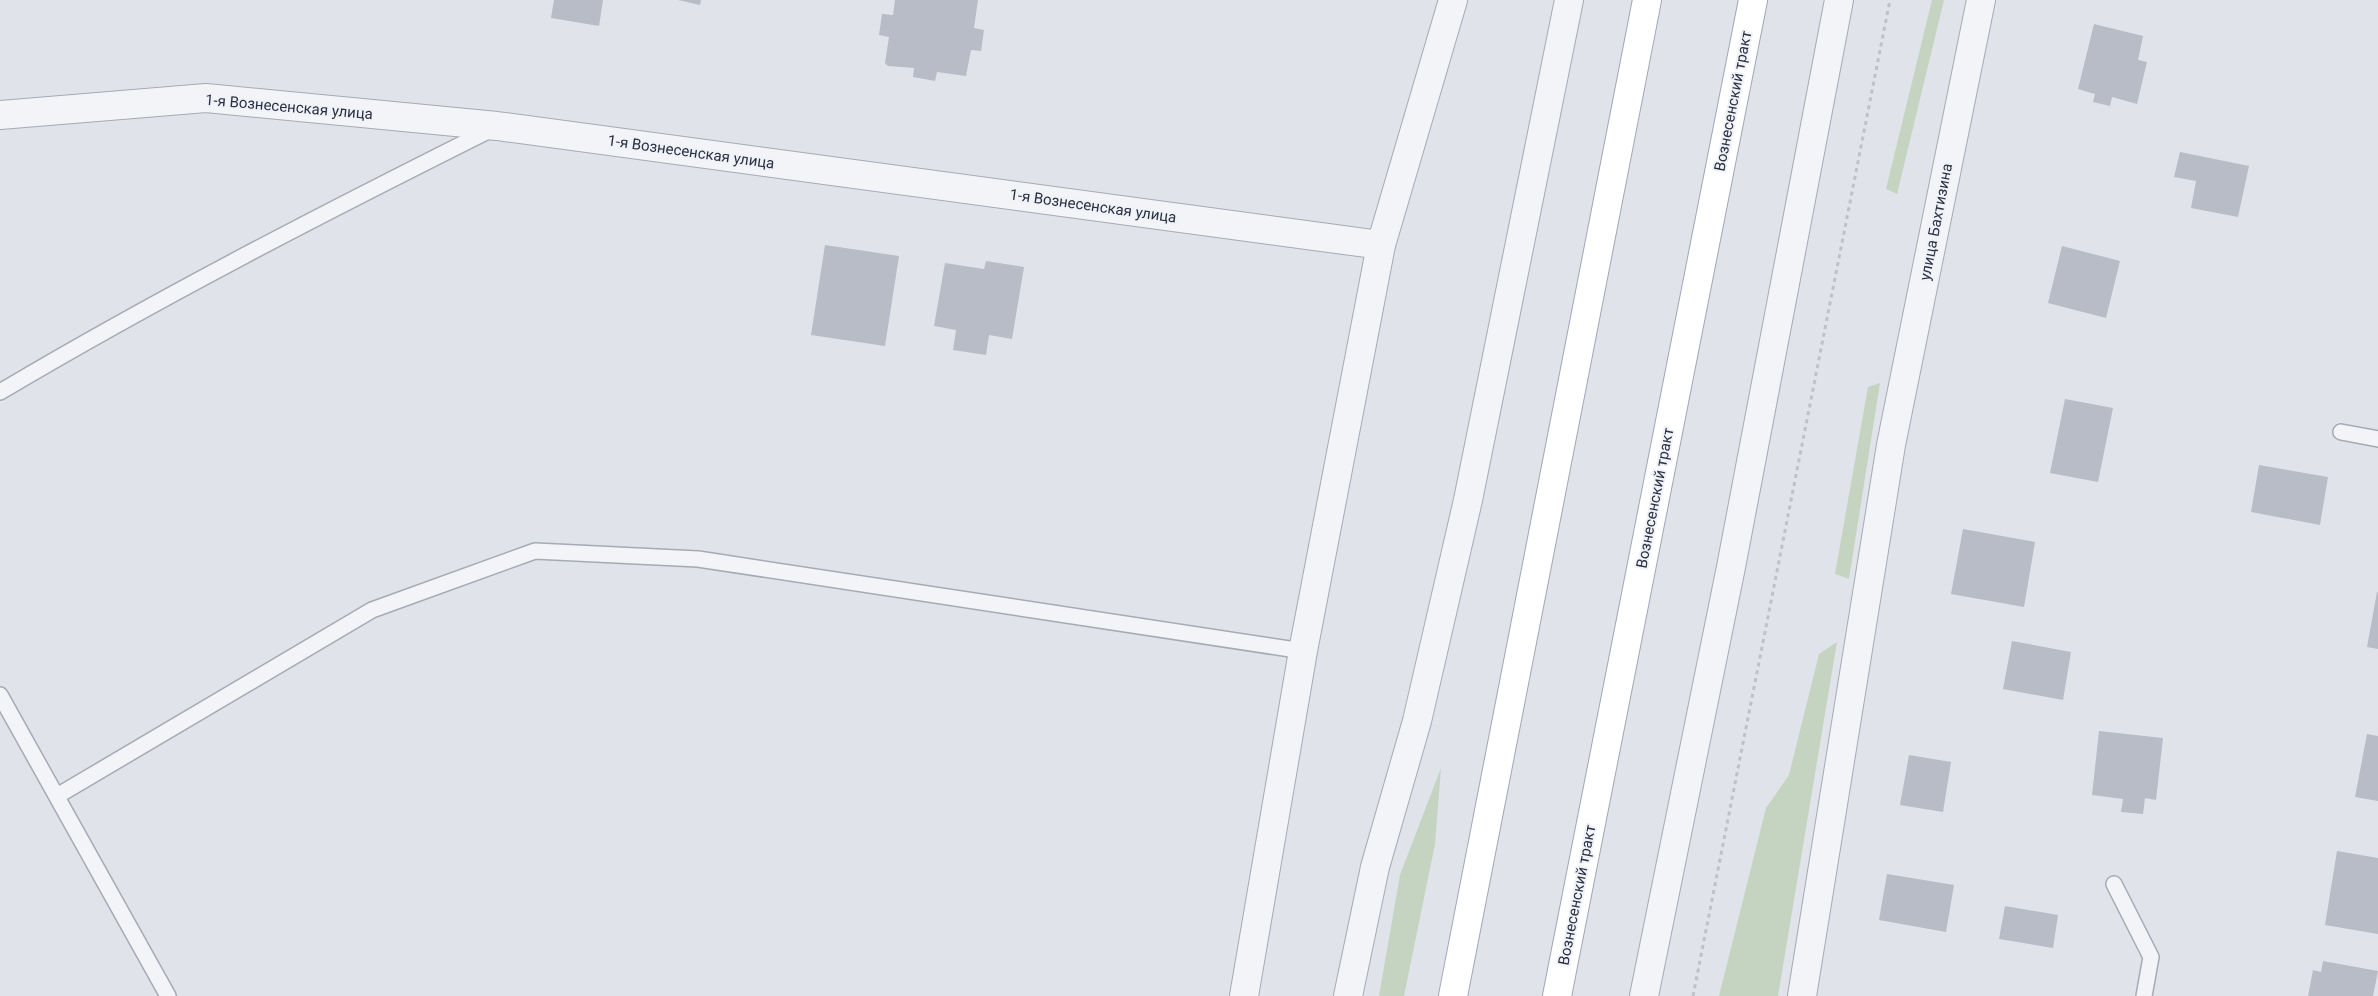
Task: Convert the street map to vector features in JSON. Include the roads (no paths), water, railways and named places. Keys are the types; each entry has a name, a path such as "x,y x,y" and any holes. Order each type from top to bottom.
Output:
{"main road":[{"path":"1452,996 1647,0"},
{"name":"Вознесенский тракт","path":"1557,996 1753,0"}],"street":[{"path":"1244,996 1303,651 1381,245 1453,0"},
{"path":"1348,996 1374,867 1417,721 1468,500 1569,0"},
{"path":"1644,996 1731,567 1839,0"},
{"name":"улица Бахтизина","path":"1802,996 1891,445 1981,0"},
{"name":"1-я Вознесенская улица","path":"0,116 206,98 497,126 1381,245"}],"lane":[{"path":"0,392 61,356 292,228 497,126"},
{"path":"2341,432 2378,439"},
{"path":"57,796 372,610 535,551 698,559 1303,651"},
{"path":"0,695 168,996"},
{"path":"2114,884 2150,958 2144,996"}]}
